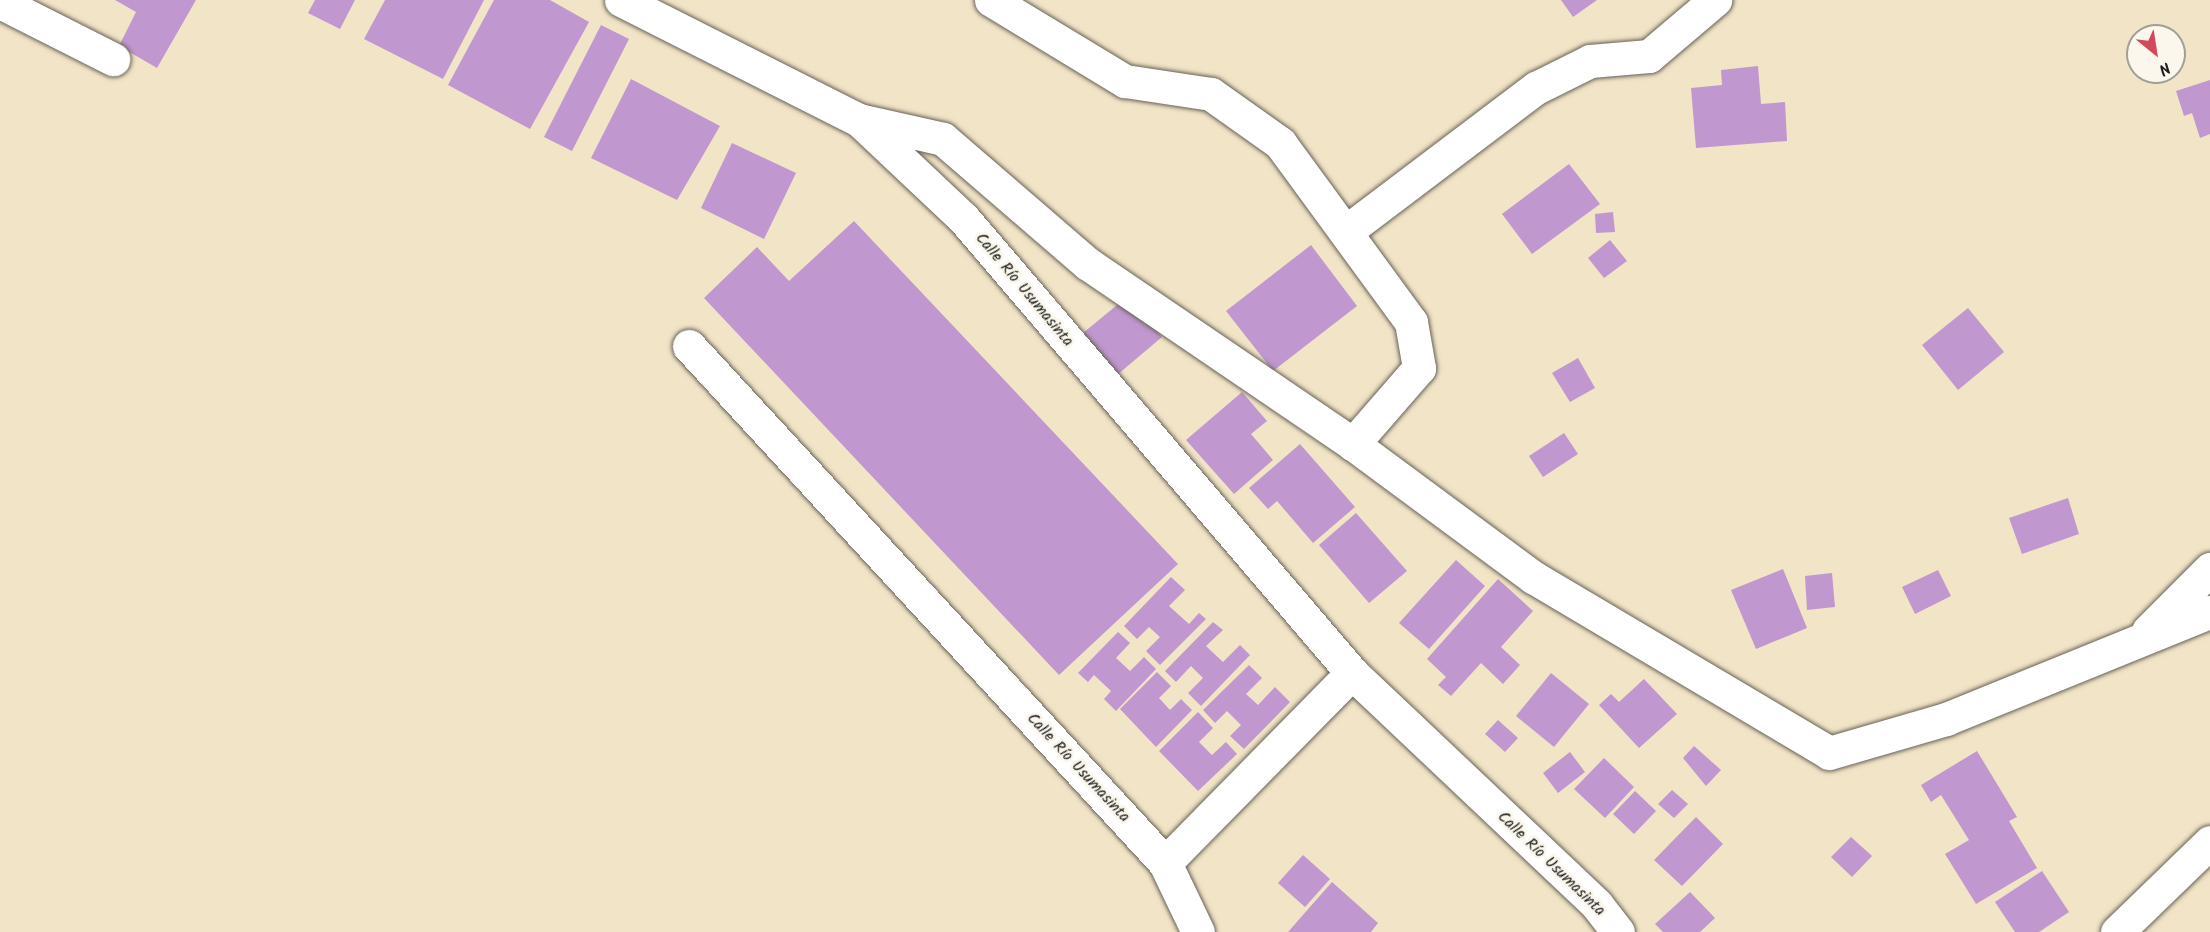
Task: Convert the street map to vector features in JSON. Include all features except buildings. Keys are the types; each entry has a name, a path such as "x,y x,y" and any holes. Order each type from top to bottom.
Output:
{"street":[{"name":"Calle Río Usumasinta","path":"621,0 859,120 964,219 1352,674 1597,905 1618,932"},
{"path":"991,0 1125,81 1211,94 1280,143 1348,230 1411,322 1419,368 1353,444"},
{"path":"1348,230 1536,88 1590,61 1649,56 1715,0"},
{"path":"0,2 112,59"},
{"path":"859,120 943,139 1088,264 1353,444 1533,577 1829,753 1946,719 2210,612"},
{"name":"Calle Río Usumasinta","path":"688,346 1165,863 1198,932"},
{"path":"2137,643 2210,569"},
{"path":"1165,863 1352,674"},
{"path":"2117,932 2210,842"}]}
